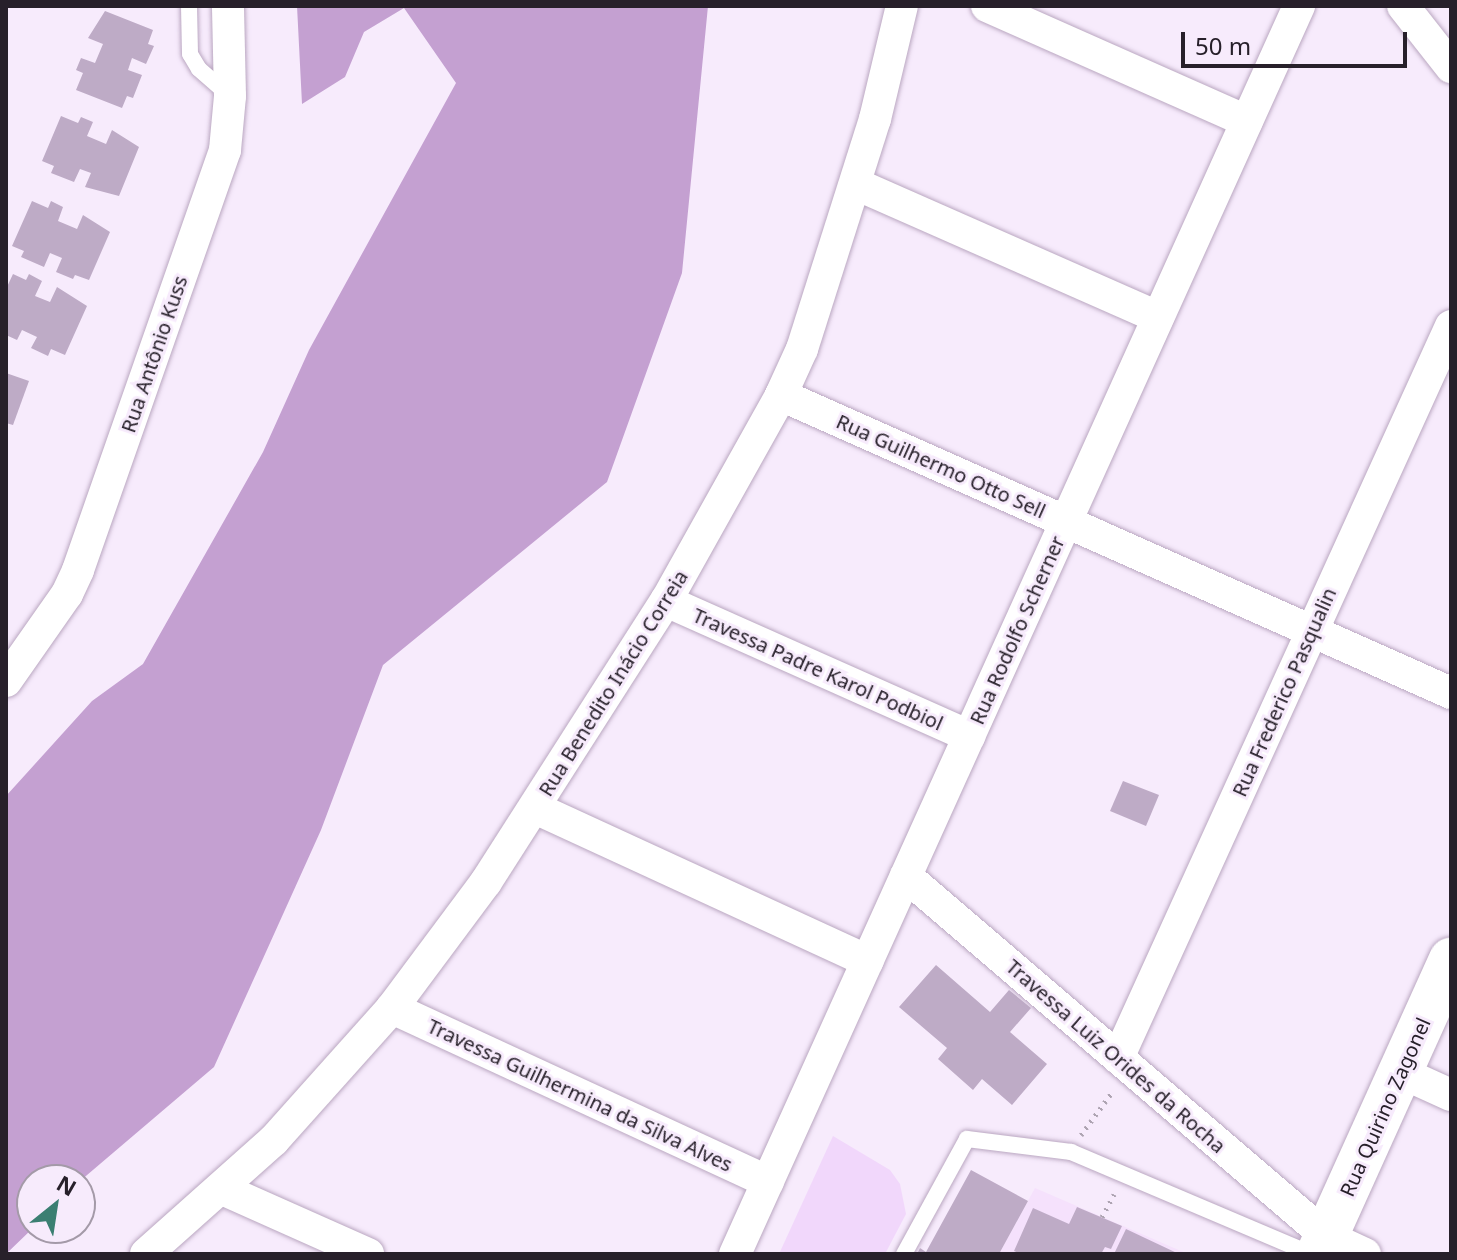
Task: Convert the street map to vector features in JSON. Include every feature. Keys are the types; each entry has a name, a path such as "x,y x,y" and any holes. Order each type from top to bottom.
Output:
{"street":[{"name":"Rua Antônio Kuss","path":"6,681 54,613 78,570 225,150 230,96 228,6"},
{"name":"Rua Benedito Inácio Correia","path":"146,1254 274,1140 392,1008 448,936 535,808 666,601 781,395 802,349 856,184 902,6"},
{"path":"987,6 1247,121"},
{"name":"Rua Rodolfo Scherner","path":"735,1254 1299,6"},
{"path":"1403,6 1451,67"},
{"path":"856,184 1158,317"},
{"name":"Rua Frederico Pasqualin","path":"1124,1063 1312,631 1451,326"},
{"name":"Rua Guilhermo Otto Sell","path":"781,395 1451,693"},
{"name":"Travessa Padre Karol Podbiol","path":"666,601 969,736"},
{"path":"535,808 868,961"},
{"name":"Travessa Luiz Orides da Rocha","path":"906,876 1124,1063 1318,1248 1365,1254"},
{"name":"Rua Quirino Zagonel","path":"1318,1248 1451,960"},
{"name":"Travessa Guilhermina da Silva Alves","path":"392,1008 768,1182"},
{"path":"1400,1072 1451,1095"},
{"path":"222,1189 368,1254"}],"lane":[{"path":"189,6 190,54 199,69 230,96"},
{"path":"904,1254 967,1139 1071,1152 1318,1248"}],"path":[{"path":"1071,1152 1124,1063"}],"shaded area":[{"path":"297,6 708,6 682,273 607,482 383,665 321,830 214,1067 96,1167 96,1164 16,1164 16,1244 6,1254 6,796 92,701 143,664 263,452 309,350 456,83 404,8 364,32 345,77 302,104"},
{"path":"833,1136 890,1170 900,1184 906,1214 885,1254 779,1254"},
{"path":"1035,1188 1188,1254 999,1254"}],"building":[{"path":"105,11 153,30 148,44 154,46 146,64 132,58 128,70 142,75 133,98 127,96 122,108 76,90 83,73 76,70 81,58 95,63 103,44 88,38"},
{"path":"61,116 78,123 81,117 93,122 87,136 106,144 112,130 139,147 119,196 85,187 91,173 80,169 74,182 51,173 54,166 42,161"},
{"path":"32,201 48,208 51,201 63,207 58,221 77,229 83,215 110,232 89,280 75,275 73,279 56,272 62,258 50,253 44,267 21,257 24,251 12,246"},
{"path":"13,274 26,280 29,274 42,281 35,296 50,302 57,287 87,306 65,355 51,349 48,356 31,348 37,337 22,330 17,340 6,335 6,289"},
{"path":"6,373 29,381 13,425 6,423"},
{"path":"1123,781 1159,795 1146,826 1110,811"},
{"path":"936,965 990,1012 1009,990 1031,1008 1010,1032 1047,1064 1012,1105 982,1079 973,1090 938,1059 947,1048 899,1007"},
{"path":"971,1170 1028,1201 999,1254 917,1254 920,1248 926,1252"},
{"path":"1077,1207 1122,1226 1111,1249 1105,1247 1101,1254 1021,1254 1014,1251 1033,1208 1069,1224"},
{"path":"1126,1229 1179,1254 1114,1254"}]}
